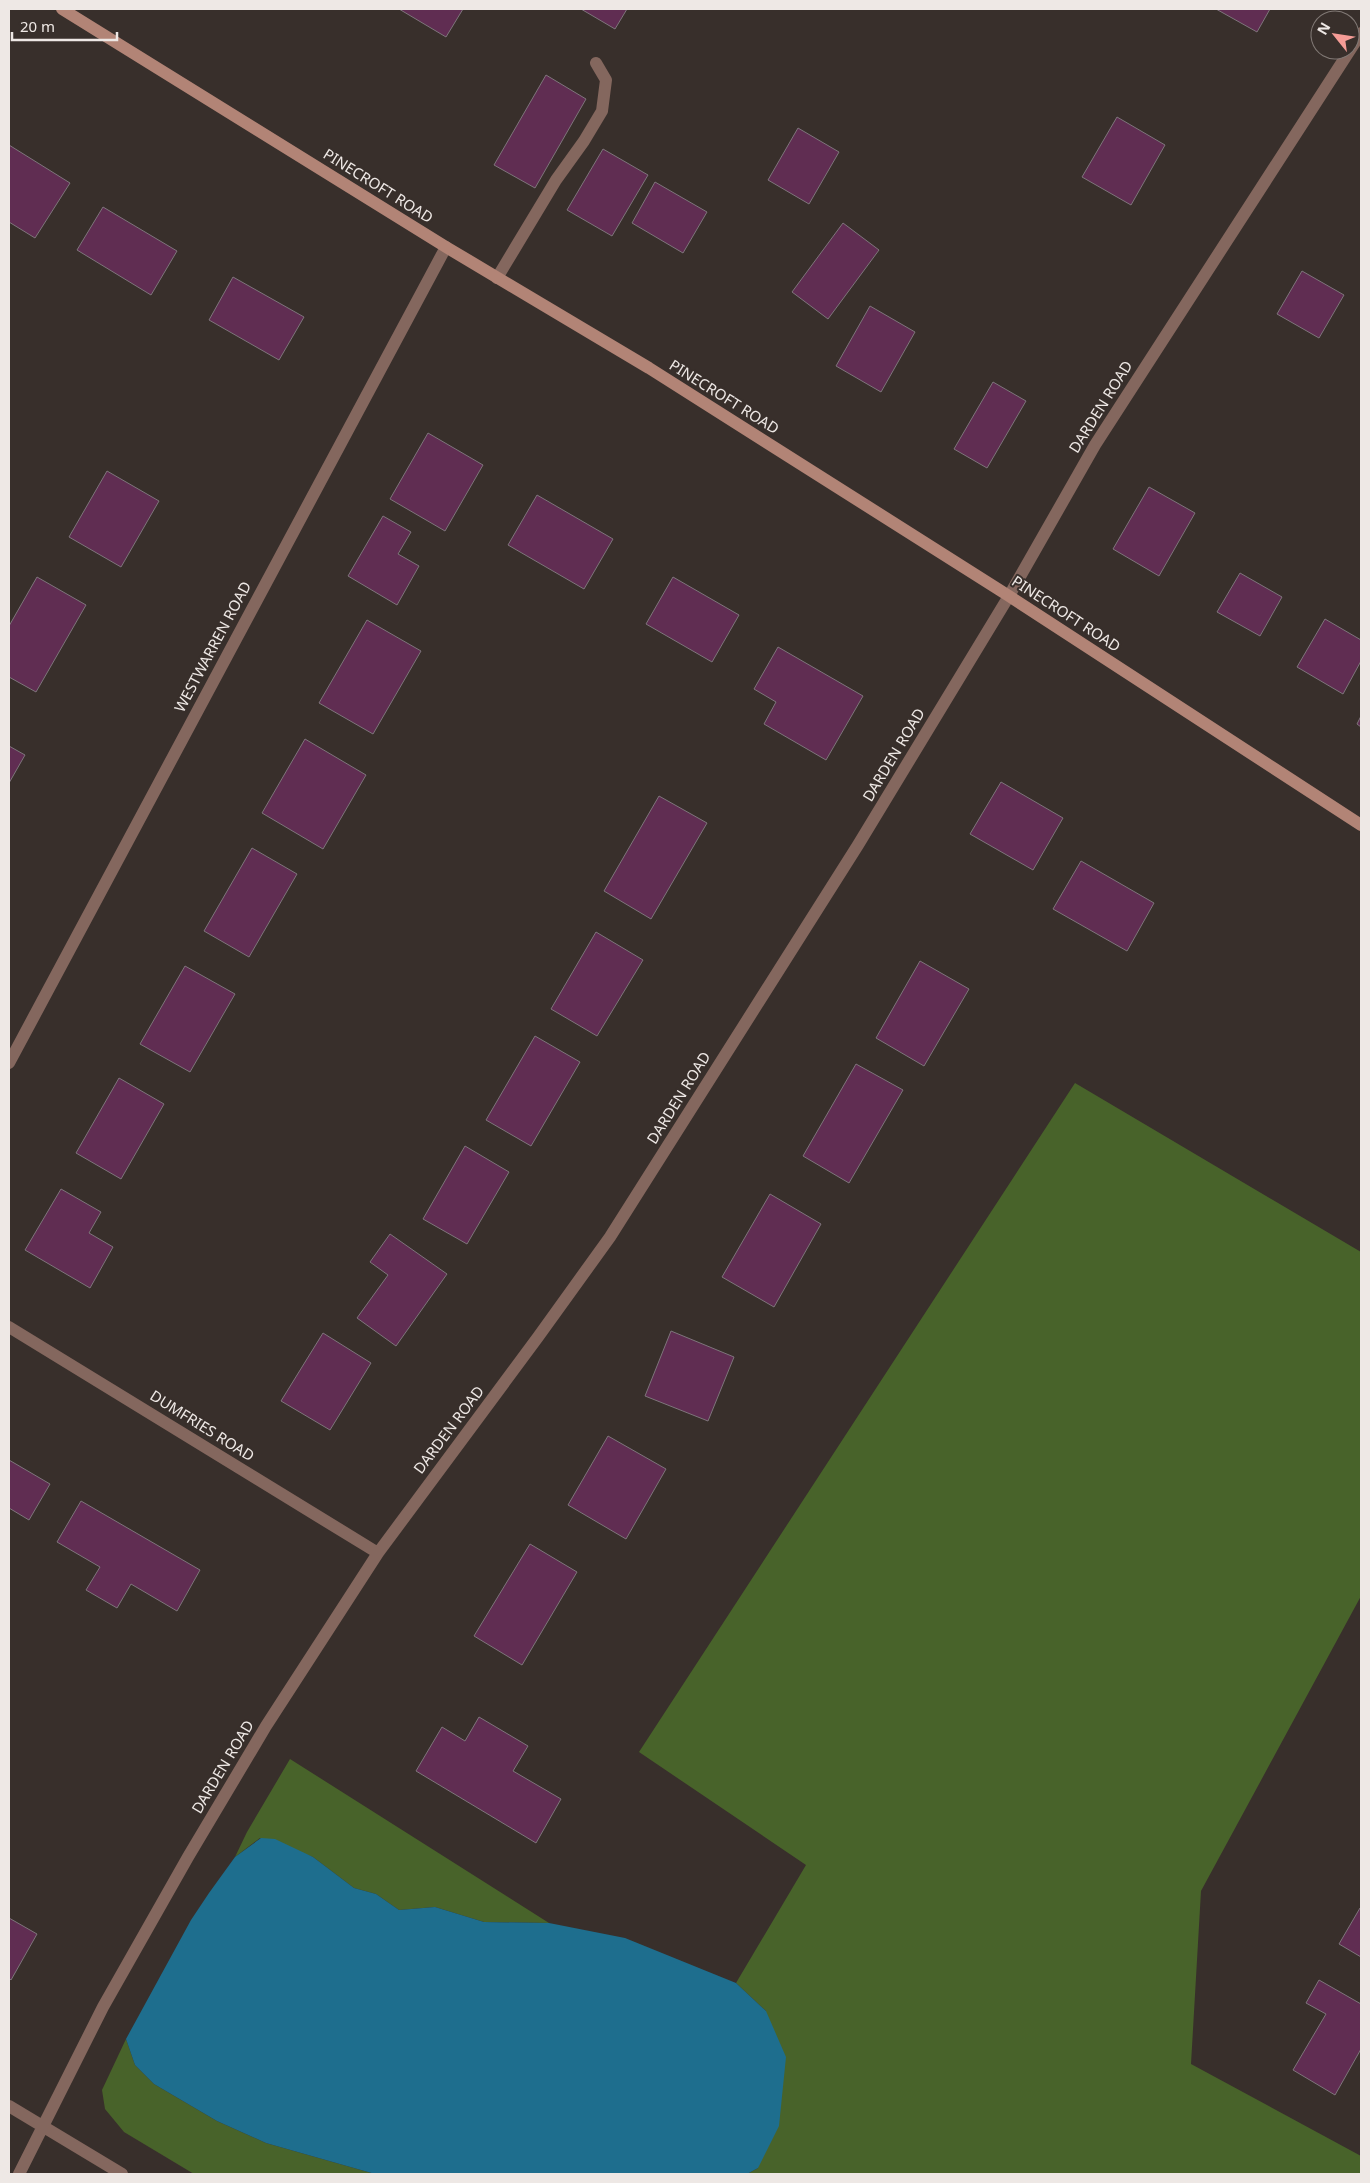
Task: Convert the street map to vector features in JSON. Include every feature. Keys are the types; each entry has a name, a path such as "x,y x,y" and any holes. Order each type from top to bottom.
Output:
{"street":[{"name":"PINECROFT ROAD","path":"62,9 446,248 649,368 1009,596 1361,825"},
{"name":"DARDEN ROAD","path":"19,2174 103,2007 188,1857 266,1726 378,1553 610,1237 858,845 1009,596 1095,445 1361,33"},
{"path":"497,278 556,180 584,141 602,111 606,80 596,63"},
{"name":"WESTWARREN ROAD","path":"9,1063 446,248"},
{"name":"DUMFRIES ROAD","path":"9,1327 378,1553"},
{"path":"9,2106 122,2174"}],"green space":[{"path":"1075,1083 1361,1252 1361,1596 1201,1891 1191,2064 1361,2156 1361,2174 747,2174 758,2168 766,2011 736,1983 806,1865 639,1752"},
{"path":"290,1759 549,1923 484,1922 435,1907 399,1910 376,1894 354,1888 313,1857 260,1838 235,1857 247,1832"},
{"path":"126,2039 135,2065 154,2084 217,2121 266,2143 375,2174 194,2174 124,2132 105,2109 102,2090"}],"water":[{"path":"261,1838 275,1839 313,1857 354,1888 376,1894 399,1910 435,1907 484,1922 549,1923 625,1938 736,1983 766,2011 786,2057 779,2126 758,2168 747,2174 375,2174 266,2143 217,2121 154,2084 135,2065 126,2039 191,1920 209,1893 235,1857"}],"building":[{"path":"399,9 463,9 446,37"},
{"path":"581,9 627,9 615,29"},
{"path":"1216,9 1270,9 1257,32"},
{"path":"546,75 586,99 535,188 494,165"},
{"path":"1117,117 1165,145 1131,205 1082,177"},
{"path":"798,128 839,152 809,204 768,180"},
{"path":"9,145 70,183 35,238 9,222"},
{"path":"603,149 648,175 612,236 567,210"},
{"path":"655,182 707,212 683,253 632,223"},
{"path":"103,207 177,251 151,295 77,250"},
{"path":"843,223 879,250 828,319 792,292"},
{"path":"1302,271 1344,295 1319,338 1277,314"},
{"path":"233,277 304,317 279,360 209,320"},
{"path":"870,306 915,332 881,392 836,366"},
{"path":"993,382 1026,401 987,468 954,449"},
{"path":"428,433 483,465 445,531 390,499"},
{"path":"107,471 159,501 121,567 69,537"},
{"path":"1149,487 1195,513 1159,576 1113,549"},
{"path":"537,495 613,539 584,589 508,545"},
{"path":"383,516 411,532 398,554 419,566 397,605 348,576"},
{"path":"1240,573 1282,597 1260,636 1217,612"},
{"path":"37,577 86,605 36,692 9,677 9,626"},
{"path":"673,577 739,615 712,662 646,624"},
{"path":"1325,619 1361,640 1361,661 1343,694 1297,667"},
{"path":"367,620 421,651 373,734 319,703"},
{"path":"778,647 863,696 826,760 764,724 776,702 754,689"},
{"path":"1361,716 1361,727 1357,724"},
{"path":"305,739 366,775 323,849 262,813"},
{"path":"9,746 25,755 9,783"},
{"path":"1001,782 1063,818 1033,870 970,834"},
{"path":"659,796 707,823 651,919 604,891"},
{"path":"252,848 297,874 249,957 204,931"},
{"path":"1081,861 1154,903 1127,951 1053,909"},
{"path":"596,932 643,960 597,1036 551,1009"},
{"path":"920,961 969,989 924,1066 876,1038"},
{"path":"185,966 235,994 190,1072 140,1044"},
{"path":"535,1036 580,1062 531,1146 486,1120"},
{"path":"856,1064 903,1090 849,1183 803,1156"},
{"path":"119,1078 164,1104 121,1179 76,1153"},
{"path":"465,1146 509,1172 467,1244 423,1219"},
{"path":"61,1189 101,1212 89,1233 113,1247 90,1288 25,1250"},
{"path":"770,1194 821,1224 774,1307 722,1277"},
{"path":"390,1234 447,1274 396,1346 357,1318 388,1275 370,1262"},
{"path":"671,1331 734,1357 708,1421 645,1396"},
{"path":"323,1333 371,1363 330,1430 281,1401"},
{"path":"608,1436 666,1469 626,1539 568,1505"},
{"path":"9,1460 50,1484 29,1520 9,1508"},
{"path":"81,1501 200,1570 177,1611 131,1584 117,1608 86,1590 100,1567 57,1542"},
{"path":"530,1544 577,1572 522,1665 474,1636"},
{"path":"479,1717 528,1746 513,1771 561,1799 536,1843 416,1771 442,1727 465,1741"},
{"path":"1361,1909 1361,1957 1339,1944"},
{"path":"9,1918 37,1934 11,1980 9,1978"},
{"path":"1319,1980 1361,2004 1361,2049 1335,2095 1293,2070 1326,2014 1306,2003"}]}
